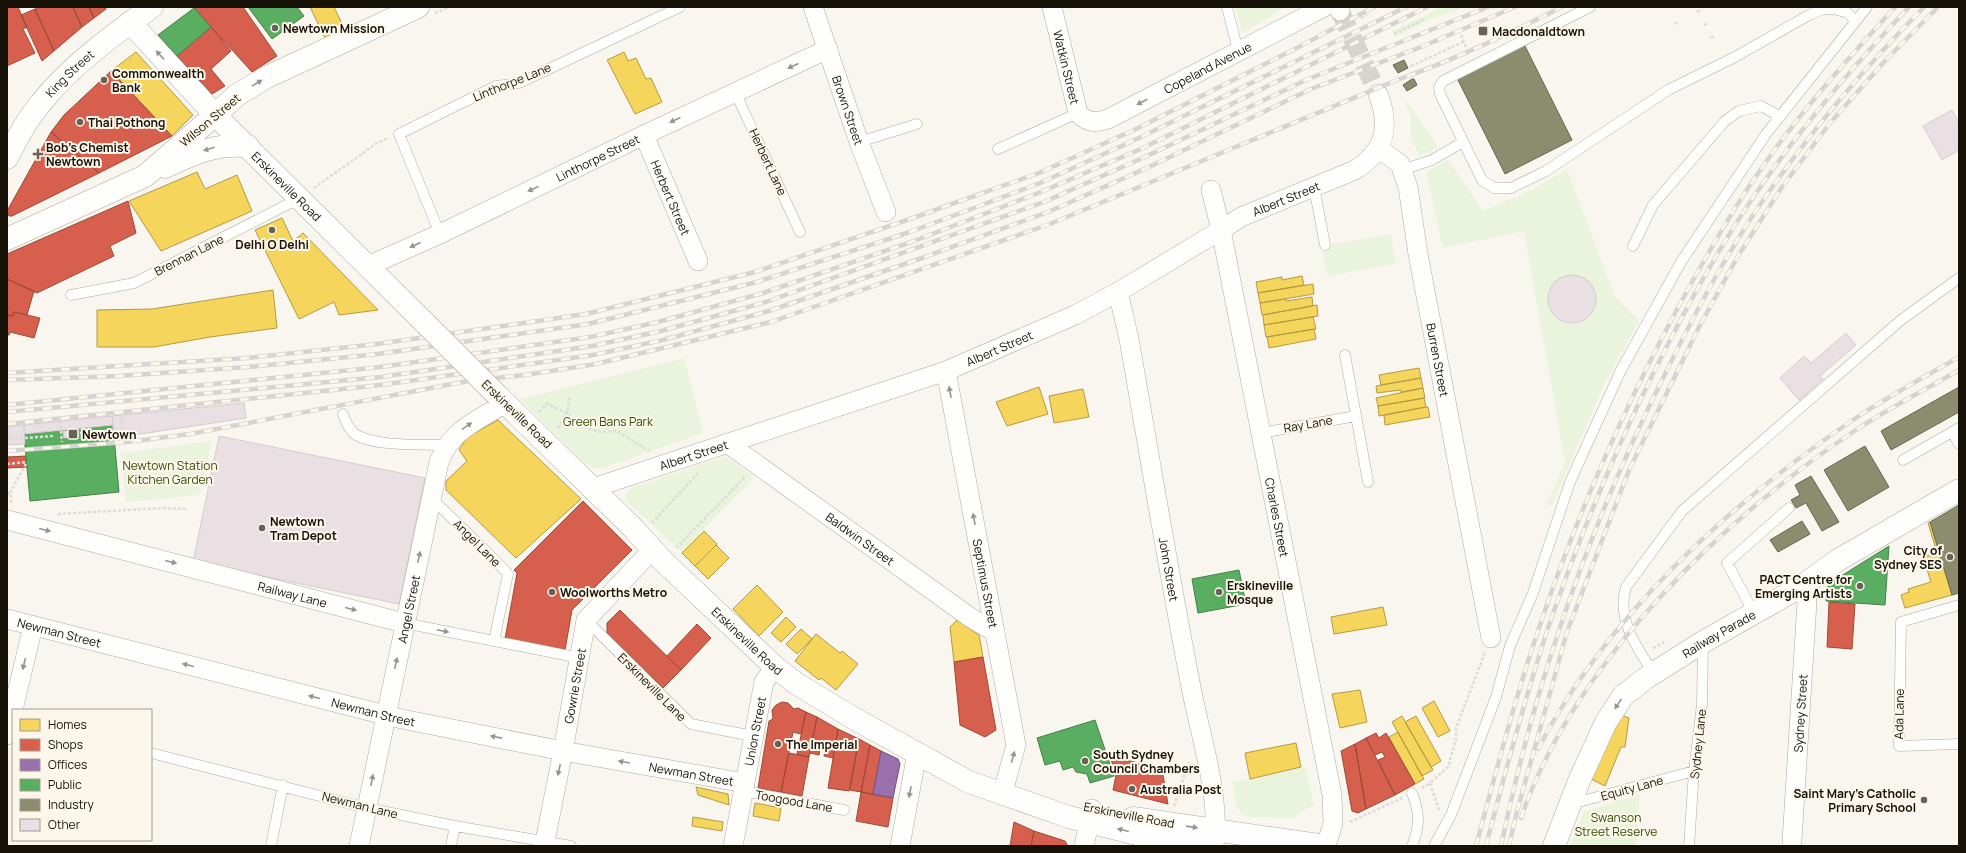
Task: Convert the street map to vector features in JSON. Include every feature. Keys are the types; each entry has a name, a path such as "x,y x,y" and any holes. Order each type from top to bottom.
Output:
{"main road":[{"name":"King Street","path":"7,158 41,103 70,72 130,18 152,7"},
{"name":"Wilson Street","path":"7,239 145,176 237,95 267,77 418,7"},
{"name":"Erskineville Road","path":"130,18 215,115 248,146 305,195 368,266 501,399 633,528 662,552 775,667 797,684 824,701 937,764 1004,790 1090,815 1145,834 1211,841 1325,846"},
{"path":"145,176 210,148 248,146"},
{"name":"Railway Parade","path":"1554,846 1579,781 1606,722 1623,696 1654,673 1703,642 1802,586 1838,560 1959,490"}],"street":[{"name":"Brown Street","path":"814,7 859,142 886,212"},
{"name":"Watkin Street","path":"1052,7 1084,118"},
{"name":"Copeland Avenue","path":"1084,118 1099,122 1108,120 1238,51 1334,8"},
{"name":"Linthorpe Street","path":"368,266 440,234 644,135 828,49"},
{"path":"1378,94 1384,109 1386,120 1385,130 1378,148"},
{"name":"Herbert Street","path":"644,135 698,261"},
{"name":"Burren Street","path":"1378,148 1398,162 1410,196 1418,254 1491,638"},
{"name":"Albert Street","path":"593,488 946,371 1075,315 1118,292 1241,217 1355,170 1365,164 1378,148"},
{"name":"Charles Street","path":"1210,190 1221,230 1332,795 1333,823 1325,846"},
{"name":"John Street","path":"1118,292 1129,339 1186,660 1211,785 1211,841"},
{"name":"Septimus Street","path":"946,371 1016,745 1004,790"},
{"name":"Angel Street","path":"359,846 404,623 439,462 447,445 464,427 501,399"},
{"name":"Baldwin Street","path":"727,443 971,618 995,632"},
{"name":"Railway Lane","path":"9,511 404,623"},
{"path":"586,620 662,552"},
{"name":"Sydney Street","path":"1792,841 1807,602 1802,586"},
{"name":"Newman Street","path":"7,619 386,715 744,787"},
{"name":"Gowrie Street","path":"544,844 563,751 586,620"},
{"path":"14,709 33,626"},
{"name":"Union Street","path":"733,846 764,682 775,667"},
{"path":"900,846 918,753"},
{"path":"1084,846 1090,815"}],"lane":[{"name":"Linthorpe Lane","path":"399,134 496,86 519,82 680,7"},
{"path":"1227,7 1238,51"},
{"path":"1590,7 1443,81 1439,87 1440,94 1463,142 1482,180 1487,185 1494,188 1511,188 1546,171 1571,156 1668,90 1735,57 1810,15 1824,9 1834,9 1848,13 1855,21"},
{"path":"1434,846 1451,815 1496,697 1510,646 1533,593 1570,482 1621,370 1681,262 1766,134 1867,7"},
{"name":"Herbert Lane","path":"735,92 800,232"},
{"path":"1633,246 1653,205 1725,121 1739,111 1753,106 1761,106 1779,116"},
{"path":"998,149 1084,118"},
{"path":"859,142 917,124"},
{"path":"399,134 440,234"},
{"path":"1402,170 1432,160 1463,142"},
{"path":"1314,187 1325,245"},
{"name":"Brennan Lane","path":"70,295 134,283 305,195"},
{"path":"1654,673 1636,649 1626,621 1623,609 1623,598 1626,587 1682,511 1902,320 1959,278"},
{"path":"1345,355 1368,482"},
{"path":"343,414 356,434 368,438 382,442 447,445"},
{"name":"Ray Lane","path":"1261,432 1356,416"},
{"path":"1903,460 1955,430 1959,444"},
{"name":"Angel Lane","path":"431,498 508,574 494,641"},
{"path":"1754,613 1727,562 1789,508"},
{"name":"Ada Lane","path":"1959,605 1901,622 1899,746 1959,744"},
{"name":"Erskineville Lane","path":"586,620 691,724 753,736"},
{"name":"Railway Lane","path":"404,623 580,658"},
{"name":"Sydney Lane","path":"1689,846 1694,771 1702,704 1703,642"},
{"name":"Newman Lane","path":"152,753 283,785 367,808 544,844 571,846"},
{"name":"Equity Lane","path":"1571,804 1694,771"},
{"path":"271,846 283,785"},
{"name":"Toogood Lane","path":"744,787 844,810"},
{"path":"1412,793 1417,805 1418,830 1412,846"},
{"path":"451,846 455,826"}],"path":[{"path":"1697,12 1701,10"},
{"path":"1361,18 1368,15"},
{"path":"1394,34 1425,19"},
{"path":"1704,25 1708,23"},
{"path":"1461,35 1466,48"},
{"path":"1411,66 1464,42"},
{"path":"305,195 377,143 399,134"},
{"path":"545,442 556,431 567,413 570,396"},
{"path":"556,408 567,413 583,426 588,428 600,432 617,432 668,464"},
{"path":"121,416 124,437"},
{"path":"60,421 62,442"},
{"path":"9,426 11,445"},
{"path":"80,433 123,429"},
{"path":"62,435 66,434"},
{"path":"10,439 54,436"},
{"path":"7,464 27,462 7,495"},
{"path":"662,552 758,464"},
{"path":"652,523 700,472"},
{"path":"9,511 11,490"},
{"path":"54,514 163,508 188,509"},
{"path":"1444,828 1430,783 1448,767 1456,739 1456,728 1491,638"},
{"path":"1172,810 1190,760"},
{"path":"1347,823 1400,799"}],"green space":[{"path":"1235,7 1285,7 1245,32 1242,32"},
{"path":"1442,7 1464,7 1427,21 1396,37 1392,31"},
{"path":"1402,95 1438,147 1420,156 1411,139 1411,117"},
{"path":"1448,160 1483,211 1534,189 1567,169 1615,297 1639,321 1604,385 1552,505 1546,506 1565,462 1524,231 1443,248 1426,172"},
{"path":"1391,234 1396,264 1327,276 1322,246"},
{"name":"Green Bans Park","path":"684,358 703,433 603,468 593,468 585,464 520,399"},
{"name":"Newtown Station Kitchen Garden","path":"212,441 199,495 126,502 121,453"},
{"path":"723,457 732,461 754,477 682,552 628,503 625,495 631,488"},
{"path":"1305,767 1314,804 1293,818 1249,817 1241,814 1237,807 1232,782"},
{"name":"Swanson Street Reserve","path":"1640,794 1636,846 1570,846 1584,812"}],"building: Homes":[{"path":"310,7 334,7 345,30 325,38"},
{"path":"136,52 193,115 172,136 111,71"},
{"path":"624,52 628,61 636,58 646,79 651,78 662,102 635,114 607,60"},
{"path":"197,172 205,189 237,175 252,211 161,251 129,201"},
{"path":"282,218 293,241 303,233 378,310 339,315 334,302 299,319 255,230"},
{"path":"1302,276 1304,285 1258,293 1256,282 1282,277 1282,280"},
{"path":"1313,284 1314,294 1260,303 1258,293"},
{"path":"273,290 277,328 210,337 154,347 97,347 97,310 152,309"},
{"path":"1312,297 1313,306 1262,315 1260,303"},
{"path":"1317,305 1318,316 1264,325 1263,315"},
{"path":"1313,317 1316,329 1266,337 1264,325"},
{"path":"1314,329 1316,339 1269,348 1267,337"},
{"path":"1419,368 1421,378 1381,385 1379,375"},
{"path":"1421,378 1423,388 1401,392 1401,390 1377,393 1376,386"},
{"path":"1039,387 1048,414 1007,426 996,402"},
{"path":"1423,388 1425,398 1378,406 1376,398"},
{"path":"1083,389 1089,417 1054,423 1049,396"},
{"path":"1424,398 1426,407 1379,416 1378,406"},
{"path":"1428,407 1430,417 1385,425 1384,415"},
{"path":"498,420 581,499 516,558 446,490 446,481 467,461 459,450 467,437"},
{"path":"1930,522 1952,595 1905,608 1901,595 1909,592 1908,589 1931,582 1923,557 1937,553 1928,523"},
{"path":"704,531 717,544 695,566 682,553"},
{"path":"716,545 729,558 708,579 695,566"},
{"path":"757,585 783,612 759,636 733,609"},
{"path":"1383,607 1387,625 1334,634 1331,617"},
{"path":"786,617 796,627 781,642 771,633"},
{"path":"957,620 979,635 983,657 954,662 950,627"},
{"path":"801,629 812,639 797,654 786,644"},
{"path":"816,634 840,653 842,651 858,664 836,690 821,678 819,680 795,661"},
{"path":"1360,690 1367,722 1340,728 1332,694"},
{"path":"1434,701 1450,731 1438,737 1422,708"},
{"path":"1621,715 1629,718 1625,747 1621,747 1605,786 1591,779"},
{"path":"1402,716 1433,770 1422,776 1392,722"},
{"path":"1416,716 1441,761 1431,767 1405,722"},
{"path":"1398,732 1424,779 1415,784 1389,737"},
{"path":"1296,743 1301,767 1250,779 1245,753"},
{"path":"696,787 728,794 729,805 698,795"},
{"path":"755,803 781,808 779,821 753,816"},
{"path":"693,817 723,822 722,831 692,826"}],"building: Shops":[{"path":"7,7 18,7 27,27 23,29 35,53 7,66"},
{"path":"39,7 73,7 82,27 54,51 35,9"},
{"path":"73,7 89,7 94,18 82,27"},
{"path":"89,7 105,7 106,9 94,18"},
{"path":"243,7 277,56 252,72 194,8"},
{"path":"35,9 54,51 42,61 21,15"},
{"path":"211,27 231,51 211,69 225,86 212,94 177,56"},
{"path":"111,71 172,136 99,173 51,132 64,115"},
{"path":"51,132 99,173 12,216 9,216 7,211"},
{"path":"128,201 136,233 110,246 114,256 37,293 7,279 7,254"},
{"path":"7,279 34,291 27,315 14,312 13,316 7,315"},
{"path":"14,312 40,318 34,338 10,332 9,335 7,335 7,315 13,316"},
{"path":"27,456 27,467 7,468 7,457"},
{"name":"Woolworths Metro","path":"583,501 632,550 572,610 565,650 505,639 517,573 514,570"},
{"path":"1829,602 1855,604 1852,649 1827,647"},
{"path":"620,610 681,670 663,688 607,633 607,623"},
{"path":"697,624 711,638 681,670 667,656"},
{"path":"983,657 996,730 985,737 960,725 954,662"},
{"name":"The Imperial","path":"782,702 788,703 794,709 798,708 806,712 801,734 793,732 781,792 758,788 769,721 773,719 772,710 776,705"},
{"path":"806,712 817,717 809,757 797,754"},
{"path":"817,717 838,729 833,758 824,756 826,745 821,744 819,755 810,753"},
{"path":"838,729 859,739 849,791 828,788"},
{"path":"1376,733 1379,738 1386,733 1415,784 1395,795 1378,760 1385,757 1382,752 1375,755 1366,738"},
{"path":"1366,738 1395,795 1366,809 1355,744"},
{"path":"859,739 870,745 861,792 850,790"},
{"path":"1355,744 1366,809 1358,813 1352,811 1341,751"},
{"path":"870,745 881,751 873,794 861,792"},
{"path":"789,753 809,757 802,796 781,792"},
{"path":"1110,756 1162,769 1168,804 1113,790 1116,775"},
{"path":"861,792 893,798 888,827 856,821"},
{"path":"1014,822 1034,831 1031,846 1010,846"},
{"path":"1034,831 1065,841 1068,846 1031,846"}],"building: Offices":[{"path":"881,751 898,759 900,764 893,798 873,794"}],"building: Public":[{"name":"Newtown Mission","path":"248,7 297,7 304,16 272,39"},
{"path":"194,8 211,27 177,56 158,35"},
{"path":"113,425 119,492 30,501 24,434"},
{"path":"1889,546 1885,605 1826,601 1826,590 1830,583"},
{"name":"Erskineville Mosque","path":"1239,570 1246,604 1198,613 1192,579"},
{"path":"1095,720 1114,776 1090,783 1087,774 1076,772 1073,767 1063,770 1060,761 1045,765 1037,738"}],"building: Industry":[{"path":"1524,44 1572,140 1505,174 1457,78"},
{"path":"1404,60 1408,68 1398,73 1393,65"},
{"path":"1414,79 1417,85 1407,91 1403,85"},
{"path":"1959,387 1959,412 1891,450 1881,431"},
{"path":"1865,446 1889,487 1848,511 1824,470"},
{"path":"1811,476 1839,522 1822,531 1806,503 1796,508 1791,500 1800,495 1795,485"},
{"name":"City of Sydney SES","path":"1959,505 1959,593 1952,595 1930,522"},
{"path":"1802,521 1810,534 1778,552 1770,540"}],"building: Other":[{"path":"1952,110 1959,123 1959,150 1942,160 1923,126"},
{"path":"1572,275 1581,277 1589,282 1594,290 1596,299 1594,308 1589,316 1581,321 1572,323 1563,321 1555,316 1550,308 1548,299 1550,290 1555,282 1563,277"},
{"path":"1846,333 1856,345 1820,376 1823,379 1799,400 1780,378 1804,356 1811,363"},
{"path":"244,403 246,418 114,438 112,416"},
{"path":"112,416 113,425 24,434 24,425"},
{"path":"24,425 25,444 7,445 7,427"},
{"path":"63,431 70,431 70,437 64,438"},
{"name":"Newtown Tram Depot","path":"219,436 425,478 399,604 193,562"}],"tunnel":[{"path":"1340,11 1378,94"}],"railway":[{"path":"7,373 247,358 377,344 586,314 755,272 1039,173 1136,129 1293,50 1374,7"},
{"path":"7,380 119,376 248,367 378,354 588,324 757,282 910,232 1040,183 1139,138 1406,7"},
{"path":"7,405 381,367 590,337 658,322 763,293 914,241 1041,192 1143,148 1427,7"},
{"path":"7,412 381,377 592,346 661,331 766,302 1044,202 1147,156 1306,80 1488,7"},
{"path":"7,424 381,385 593,355 663,340 769,311 1048,212 1149,167 1311,89 1421,47 1515,7"},
{"path":"7,451 127,442 190,434 468,381 525,375 596,364 771,322 1050,224 1460,55 1562,7"},
{"path":"1476,846 1523,677 1541,622 1573,534 1628,406 1692,282 1724,226 1750,185 1774,150 1807,108 1841,67 1895,7"},
{"path":"1486,846 1532,680 1566,576 1626,432 1671,338 1721,248 1762,184 1808,122 1832,93 1909,7"},
{"path":"1501,846 1531,724 1548,664 1568,604 1613,486 1678,348 1731,251 1760,204 1793,159 1847,92 1884,49 1924,7"},
{"path":"1509,846 1516,815 1567,632 1629,470 1699,327 1738,256 1782,187 1830,123 1884,62 1938,7"},
{"path":"1538,749 1566,700 1599,653 1635,609 1674,567 1716,527 1759,489 1804,454 1890,396 1959,357"},
{"path":"1521,818 1545,760 1577,704 1615,651 1658,599 1705,551 1755,506 1805,466 1856,430 1959,370"}],"place":[{"name":"Newtown Mission","path":"275,28"},
{"name":"Macdonaldtown","path":"1483,31"},
{"name":"Commonwealth Bank","path":"104,80"},
{"name":"Thai Pothong","path":"80,122"},
{"name":"Bob's Chemist Newtown","path":"38,154"},
{"name":"Delhi O Delhi","path":"272,230"},
{"name":"Newtown","path":"73,434"},
{"name":"Newtown Tram Depot","path":"262,528"},
{"name":"City of Sydney SES","path":"1950,557"},
{"name":"PACT Centre for Emerging Artists","path":"1860,586"},
{"name":"Woolworths Metro","path":"552,592"},
{"name":"Erskineville Mosque","path":"1219,592"},
{"name":"The Imperial","path":"778,744"},
{"name":"South Sydney Council Chambers","path":"1085,761"},
{"name":"Australia Post","path":"1132,789"},
{"name":"Saint Mary's Catholic Primary School","path":"1924,800"}]}
